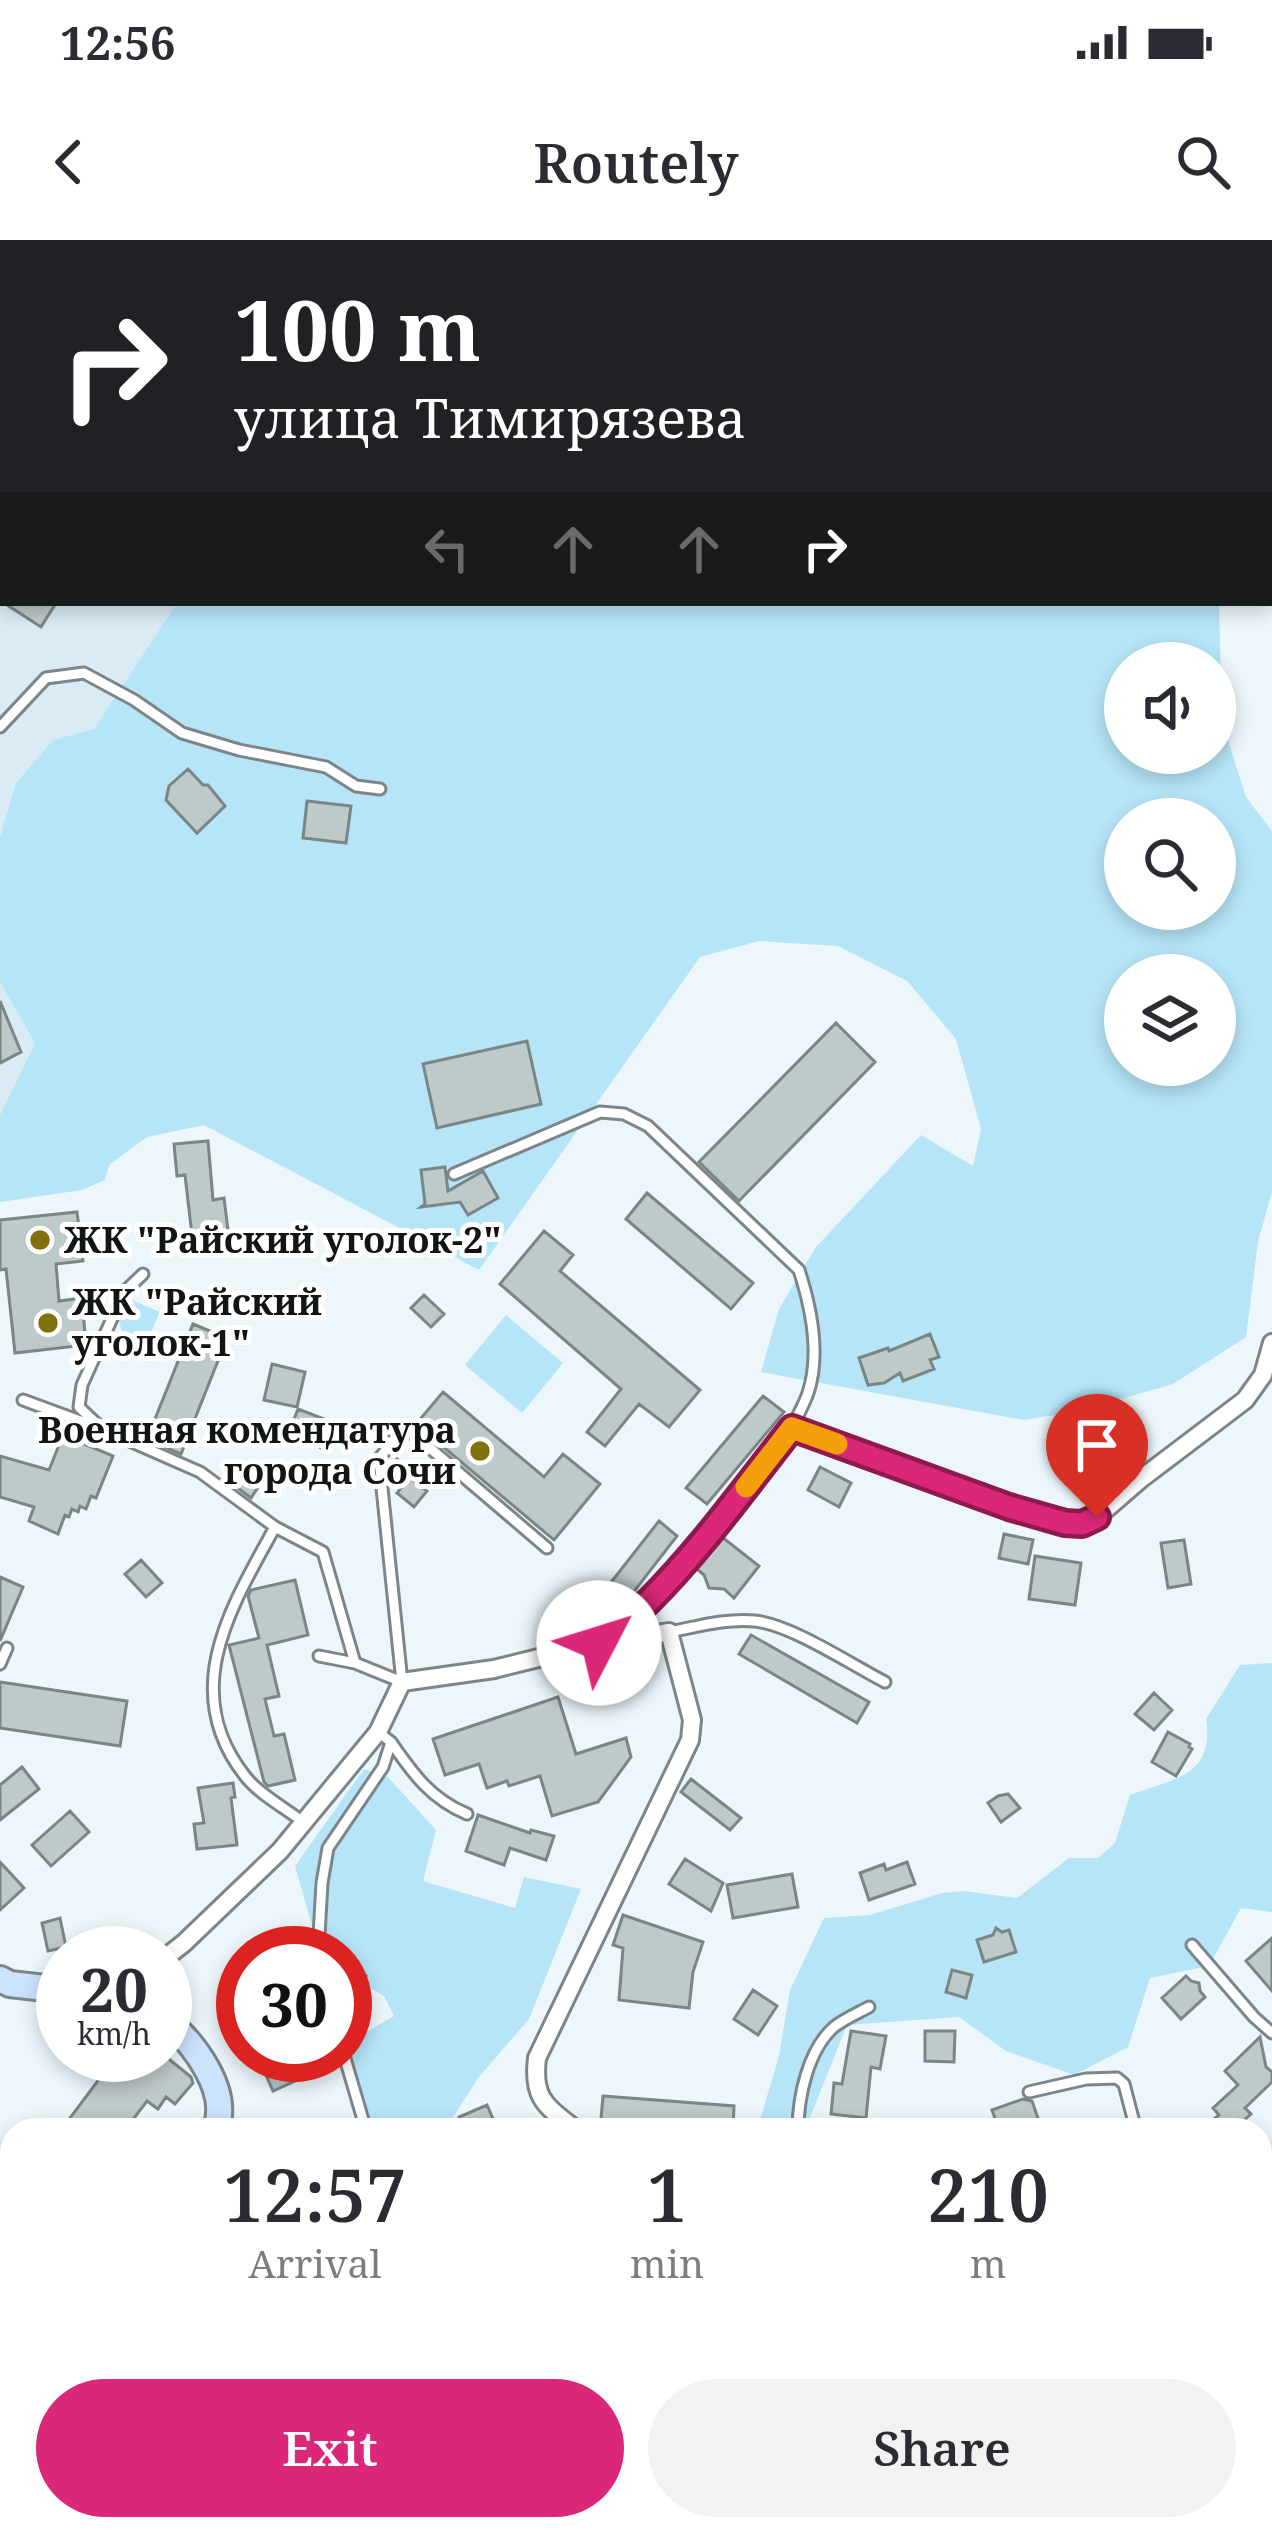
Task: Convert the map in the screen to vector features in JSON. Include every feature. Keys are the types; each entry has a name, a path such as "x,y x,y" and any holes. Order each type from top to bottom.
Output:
{"street":[{"path":"599,1643 679,1568 792,1428 1009,1507 1082,1524 1245,1400 1263,1375 1272,1343"},
{"path":"192,1935 280,1851 385,1737 402,1682 494,1669 599,1643 669,1632 692,1720 690,1740 537,2058 536,2089 544,2105 561,2118"},
{"path":"0,1979 36,1987"},
{"path":"192,2049 218,2094 219,2118"}],"lane":[{"path":"0,727 46,678 84,673 182,733 326,767 356,786 380,789"},
{"path":"454,1174 600,1112 624,1114 648,1126 799,1270 809,1301 813,1340 809,1389 792,1428"},
{"path":"102,1429 79,1407 82,1385 124,1292 143,1274"},
{"path":"23,1400 200,1472 275,1527 322,1552 355,1663"},
{"path":"319,1656 355,1663 402,1682 379,1459 404,1426 547,1548"},
{"path":"275,1527 236,1597 217,1646 213,1690 222,1738 247,1779 303,1822"},
{"path":"669,1632 751,1620 776,1624 885,1682"},
{"path":"0,1664 7,1648"},
{"path":"385,1737 418,1782 447,1806 467,1814"},
{"path":"320,1926 328,1848 383,1767 385,1737"},
{"path":"1192,1945 1272,2032"},
{"path":"799,2118 803,2088 816,2051 833,2027 869,2007"},
{"path":"1029,2092 1086,2079 1117,2078 1124,2084 1133,2118"},
{"path":"352,2082 363,2118"}],"shaded area":[{"path":"0,606 175,606 94,730 53,740 17,783 0,837"},
{"path":"175,606 1219,606 1220,642 1104,642 1104,774 1236,774 1236,766 1246,797 1272,831 1272,1192 1258,1241 1246,1337 1173,1384 1078,1411 1024,1420 761,1372 779,1309 816,1247 921,1135 973,1166 981,1129 956,1039 907,981 838,946 759,941 700,957 479,1270 204,1125 147,1137 109,1165 105,1180 82,1190 0,1202 0,1115 35,1043 0,982 0,837 16,783 53,740 94,729"},
{"path":"0,982 35,1043 0,1115"},
{"path":"132,1300 160,1312 149,1336 122,1333 119,1320"},
{"path":"506,1315 563,1363 522,1413 465,1365"},
{"path":"1272,1663 1272,1912 1241,1908 1209,1966 1150,1978 1128,2047 1074,2075 1006,2051 959,2017 847,2025 810,2118 761,2118 779,2056 790,1990 824,1918 870,1915 942,1893 1017,1898 1069,1858 1098,1858 1115,1843 1130,1795 1175,1779 1197,1764 1207,1738 1206,1719 1240,1665"},
{"path":"364,1769 388,1777 436,1830 423,1881 515,1908 524,1877 581,1889 529,2019 478,2078 453,2118 367,2118 356,2082 372,2082 372,2029 394,2016 384,1996 372,1989 372,1926 312,1926 295,1866"}],"building":[{"path":"9,606 54,606 41,627"},
{"path":"188,769 225,806 197,833 166,800 169,786"},
{"path":"307,801 351,806 346,843 303,838"},
{"path":"0,1001 21,1052 0,1063"},
{"path":"836,1023 875,1062 739,1201 699,1162"},
{"path":"527,1041 541,1104 437,1128 423,1064"},
{"path":"208,1141 213,1200 224,1198 228,1230 201,1237 192,1235 185,1175 177,1176 174,1144"},
{"path":"445,1167 448,1191 483,1171 498,1198 468,1215 460,1202 421,1207 425,1204 421,1170"},
{"path":"647,1193 753,1283 731,1309 626,1219"},
{"path":"77,1212 83,1261 56,1264 59,1301 82,1298 86,1345 15,1353 6,1269 0,1270 0,1220"},
{"path":"544,1231 573,1255 560,1271 700,1390 669,1427 639,1404 605,1446 587,1432 621,1389 500,1284"},
{"path":"424,1295 444,1314 431,1327 411,1308"},
{"path":"193,1324 227,1338 181,1454 147,1439"},
{"path":"930,1334 939,1357 930,1360 934,1369 903,1381 900,1373 884,1383 868,1385 859,1358"},
{"path":"272,1364 305,1372 297,1407 264,1400"},
{"name":"Военная комендатура города Сочи","path":"443,1392 544,1477 563,1454 600,1484 554,1540 416,1424"},
{"path":"763,1396 784,1412 707,1504 686,1488"},
{"path":"298,1409 332,1422 322,1448 288,1435"},
{"path":"1132,1431 1145,1459 1112,1481 1097,1449"},
{"path":"63,1435 113,1456 96,1498 91,1496 86,1509 80,1506 78,1512 72,1509 69,1517 65,1515 58,1534 29,1521 34,1507 0,1497 0,1456 49,1470"},
{"path":"397,1459 427,1491 414,1507 397,1493 401,1488 390,1479 389,1469"},
{"path":"250,1464 266,1475 251,1498 235,1486"},
{"path":"820,1467 851,1483 839,1507 808,1490"},
{"path":"659,1521 677,1536 622,1607 601,1624 587,1613"},
{"path":"1004,1534 1033,1540 1028,1564 999,1558"},
{"path":"722,1537 759,1566 734,1598 724,1589 709,1588 696,1568"},
{"path":"1184,1540 1191,1584 1168,1588 1161,1543"},
{"path":"1035,1556 1081,1563 1075,1605 1029,1599"},
{"path":"141,1560 162,1583 146,1597 125,1574"},
{"path":"0,1577 23,1587 0,1641"},
{"path":"295,1580 308,1635 267,1645 279,1696 265,1699 274,1736 284,1734 295,1780 268,1786 229,1645 259,1638 248,1596 251,1590"},
{"path":"751,1635 869,1702 857,1723 739,1654"},
{"path":"0,1682 127,1701 120,1746 0,1728"},
{"path":"1154,1693 1172,1710 1154,1730 1135,1714"},
{"path":"558,1697 576,1754 626,1738 631,1757 598,1802 552,1816 540,1776 487,1788 479,1764 445,1775 433,1739"},
{"path":"1168,1732 1192,1749 1176,1776 1152,1762"},
{"path":"22,1767 39,1789 0,1820 0,1785"},
{"path":"691,1779 741,1818 730,1830 681,1792"},
{"path":"233,1783 237,1845 197,1849 194,1824 204,1823 198,1788"},
{"path":"1008,1794 1020,1808 1001,1822 988,1803"},
{"path":"70,1811 89,1832 51,1866 32,1845"},
{"path":"478,1815 554,1836 546,1860 510,1848 504,1865 466,1851"},
{"path":"685,1859 723,1883 711,1911 669,1884"},
{"path":"0,1862 24,1888 0,1910"},
{"path":"907,1862 915,1884 869,1900 860,1873"},
{"path":"792,1874 798,1907 733,1918 727,1885"},
{"path":"623,1915 703,1942 689,2008 619,2000 623,1948 613,1945"},
{"path":"60,1918 62,1926 43,1926"},
{"path":"996,1928 1009,1930 1016,1952 984,1962 977,1940 993,1935"},
{"path":"1272,1938 1272,1991 1246,1961"},
{"path":"952,1970 972,1975 966,1998 946,1992"},
{"path":"1186,1976 1199,1983 1205,1997 1181,2019 1162,1998"},
{"path":"753,1990 777,2006 758,2035 734,2019"},
{"path":"851,2031 886,2036 880,2069 871,2067 866,2118 831,2114 834,2083 842,2084"},
{"path":"925,2031 955,2031 954,2062 925,2061"},
{"path":"1260,2037 1272,2082 1245,2108 1251,2114 1246,2118 1215,2118 1219,2115 1213,2108 1238,2085 1225,2071"},
{"path":"97,2082 193,2083 175,2104 166,2097 158,2109 147,2101 134,2118 70,2118"},
{"path":"269,2082 293,2082 273,2091"},
{"path":"603,2096 734,2106 734,2118 601,2118"},
{"path":"1023,2099 1032,2101 1038,2118 995,2118 992,2110"},
{"path":"487,2105 493,2118 459,2118"}],"slow traffic":[{"path":"746,1487 792,1428 837,1444"}],"place":[{"name":"ЖК \"Райский уголок-2\"","path":"40,1240"},
{"name":"ЖК \"Райский уголок-1\"","path":"48,1323"},
{"name":"Военная комендатура города Сочи","path":"480,1451"}],"route":[{"path":"599,1643 679,1568 792,1428 1009,1507 1065,1523 1082,1524 1097,1517"}]}
